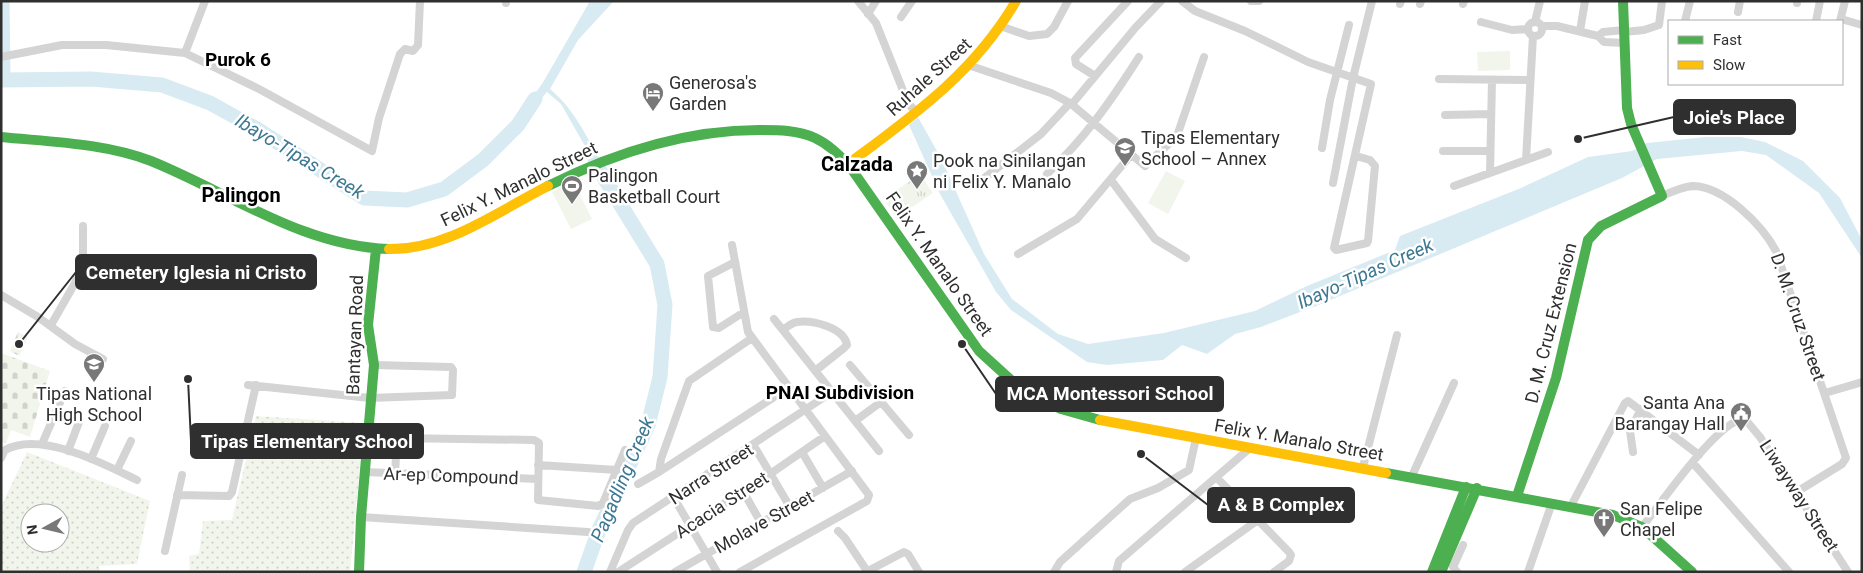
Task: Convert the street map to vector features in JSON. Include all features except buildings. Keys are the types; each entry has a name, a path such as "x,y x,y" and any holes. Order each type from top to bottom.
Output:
{"main road":[{"name":"Ruhale Street","path":"848,164 905,122 971,66 1003,27 1016,1"},
{"path":"1623,1 1627,108 1630,124 1650,164 1662,196"},
{"name":"Felix Y. Manalo Street","path":"1,137 91,145 123,153 150,161 266,216 313,235 339,244 376,248 426,246 442,241 545,186 601,160 644,146 691,135 750,130 807,135 828,143 848,164 979,351 1012,381 1061,409 1084,416 1196,438 1477,488 1618,516 1642,526 1692,572"},
{"name":"D. M. Cruz Extension","path":"1517,496 1556,378 1588,240 1601,226 1662,196"},
{"name":"Bantayan Road","path":"359,572 364,472 374,365 368,326 376,248"},
{"path":"1432,572 1466,486"},
{"path":"1441,572 1477,488"}],"street":[{"path":"185,53 205,1"},
{"path":"4,56 62,45 106,45 185,53 259,88 372,151 379,118 400,54 405,49 413,51 418,45 420,1"},
{"path":"858,1 876,23 908,103 916,113"},
{"path":"868,14 876,1"},
{"path":"901,17 912,1"},
{"path":"1003,27 1029,36 1047,34 1054,27 1068,1"},
{"path":"1095,76 1076,64 1075,58 1128,1"},
{"path":"978,183 1041,134 1071,104 1162,1"},
{"path":"1182,1 1195,11 1245,31 1308,62 1371,84 1334,248 1336,250 1367,243 1368,241 1374,166 1370,160 1356,156"},
{"path":"1251,1 1258,1"},
{"path":"1333,183 1352,78 1372,1"},
{"path":"1480,22 1512,30 1540,34 1540,1"},
{"path":"1580,31 1585,1"},
{"path":"1612,44 1624,35 1659,25 1662,1"},
{"path":"1685,20 1690,1"},
{"path":"1738,12 1740,1"},
{"path":"1816,20 1820,1"},
{"path":"1841,20 1845,1"},
{"path":"1843,20 1862,24"},
{"path":"1526,160 1530,80 1530,25 1539,24 1580,31 1598,36 1600,40 1612,44"},
{"path":"1322,148 1330,100 1349,25"},
{"path":"1598,36 1602,32 1624,35"},
{"path":"1612,32 1612,44"},
{"path":"1047,174 1068,154 1094,123 1139,57"},
{"path":"971,66 1051,93 1071,104 1130,156 1145,166 1168,142 1175,138 1195,87 1204,57"},
{"path":"1440,80 1530,80"},
{"path":"1490,173 1492,80"},
{"path":"1445,115 1491,114"},
{"path":"1443,150 1490,151"},
{"path":"1454,186 1548,152"},
{"path":"1018,254 1077,219 1130,156"},
{"path":"1111,180 1155,239 1186,258"},
{"name":"D. M. Cruz Street","path":"1662,196 1691,186 1705,188 1720,195 1753,219 1767,234 1785,275 1845,459 1842,464 1795,493"},
{"path":"51,325 75,283 83,261 83,226"},
{"path":"732,245 748,332 806,412 868,491 869,498 740,572"},
{"path":"735,262 708,276 713,327 719,328 744,312"},
{"path":"1,295 51,325 69,341 103,358"},
{"path":"774,318 879,451"},
{"path":"783,330 799,322 828,326 845,341 846,346 815,371"},
{"path":"1363,467 1397,334"},
{"path":"659,472 661,459 689,381 752,338"},
{"path":"177,495 229,496 252,385 370,398 447,397 452,395 453,370 451,366 374,365"},
{"path":"850,365 909,435"},
{"path":"1825,393 1862,382"},
{"path":"1412,476 1454,383"},
{"path":"638,484 788,388"},
{"path":"42,444 65,391"},
{"name":"Narra Street","path":"610,572 630,526 806,412 832,392"},
{"path":"855,421 881,402"},
{"path":"1570,506 1625,403 1632,402 1699,454 1642,526"},
{"path":"1633,452 1630,431 1641,410"},
{"name":"Liwayway Street","path":"1699,454 1721,431 1733,422 1739,419 1749,422 1848,572"},
{"path":"68,451 79,422"},
{"path":"91,459 106,426"},
{"name":"Acacia Street","path":"618,572 770,474 825,436"},
{"path":"395,474 396,440 400,437 534,440 540,443 538,500 598,506 603,503 625,450"},
{"path":"1054,572 1060,562 1130,499 1158,488 1189,470 1196,438"},
{"path":"117,470 131,441"},
{"path":"1,458 5,450 14,446 42,444 91,459 137,480"},
{"path":"754,446 790,507"},
{"path":"1116,572 1119,561 1250,448"},
{"path":"802,452 823,488"},
{"path":"1693,462 1789,572"},
{"path":"538,465 617,470"},
{"name":"Molave Street","path":"675,572 852,471"},
{"name":"Ar-ep Compound","path":"364,472 538,479"},
{"path":"165,551 182,476"},
{"path":"1217,478 1290,555 1289,561 1274,572"},
{"path":"743,491 761,523"},
{"path":"674,498 717,572"},
{"path":"1528,572 1552,503"},
{"path":"361,517 588,532"},
{"path":"1185,572 1258,520"},
{"path":"838,531 845,538 867,572 899,554 908,554 919,572"},
{"path":"1457,572 1453,567 1463,545"}],"green space":[{"path":"1510,51 1510,70 1478,71 1477,52"},
{"path":"1166,171 1185,181 1168,214 1148,203"},
{"path":"920,174 933,193 896,218 884,199"},
{"name":"Palingon Basketball Court","path":"573,181 592,219 571,229 552,192"},
{"path":"18,332 28,337 19,356 10,351"},
{"path":"1,353 50,371 30,437 11,430 6,443 1,442"},
{"path":"256,416 364,423 350,572 190,572 189,556 199,554 203,521 232,520"},
{"path":"27,452 150,501 137,564 99,566 100,572 1,572 1,507"}],"water":[{"path":"590,1 614,1 578,40 550,89 565,104 583,130 599,159 594,162 561,104 547,92 525,118 520,113 542,84"},
{"path":"918,117 942,160 984,254 1012,299 1058,334 1088,344 1164,333 1255,311 1307,286 1395,250 1400,236 1521,188 1588,157 1632,151 1647,143 1706,137 1741,137 1765,142 1803,161 1840,198 1862,240 1862,258 1819,193 1766,155 1742,151 1657,159 1622,178 1316,306 1261,327 1235,334 1207,354 1182,345 1163,360 1107,365 1087,362 1011,310 996,292 940,194 909,125"}],"waterway":[{"path":"2,1 3,79"},
{"name":"Ibayo-Tipas Creek","path":"1,80 91,79 162,85 210,103 257,129 364,198 407,200 444,189 483,160 518,125 535,99"},
{"name":"Pagadling Creek","path":"584,572 599,530 648,425 660,377 665,305 657,264 595,163"}],"traffic: fast":[{"path":"1517,496 1556,378 1588,240 1601,226 1662,196 1631,124 1627,108 1623,1"},
{"path":"548,186 598,163 624,154 677,139 704,134 773,130 795,132 820,140 848,164 979,351 1012,381 1031,393 1061,409 1100,420"},
{"path":"1,137 77,144 133,155 151,161 296,228 357,246 389,249"},
{"path":"359,572 361,517 374,365 368,325 376,249"},
{"path":"1386,473 1613,515 1642,527 1692,572"},
{"path":"1432,572 1466,487"},
{"path":"1441,572 1477,488"}],"traffic: slow":[{"path":"848,164 919,110 962,71 999,27 1016,1"},
{"path":"389,249 410,248 452,236 548,186"},
{"path":"1100,420 1386,473"}],"place":[{"name":"Generosa's Garden","path":"653,112"},
{"name":"Joie's Place","path":"1578,139"},
{"name":"Tipas Elementary School – Annex","path":"1125,167"},
{"name":"Pook na Sinilangan ni Felix Y. Manalo","path":"917,190"},
{"name":"Palingon Basketball Court","path":"572,205"},
{"name":"Cemetery Iglesia ni Cristo","path":"19,344"},
{"name":"MCA Montessori School","path":"962,344"},
{"name":"Tipas Elementary School","path":"188,379"},
{"name":"Tipas National High School","path":"94,383"},
{"name":"Santa Ana Barangay Hall","path":"1741,432"},
{"name":"A & B Complex","path":"1141,454"},
{"name":"San Felipe Chapel","path":"1604,538"}],"district":[{"name":"Purok 6","path":"238,59"},
{"name":"Calzada","path":"857,164"},
{"name":"Palingon","path":"241,195"},
{"name":"PNAI Subdivision","path":"840,392"}]}
